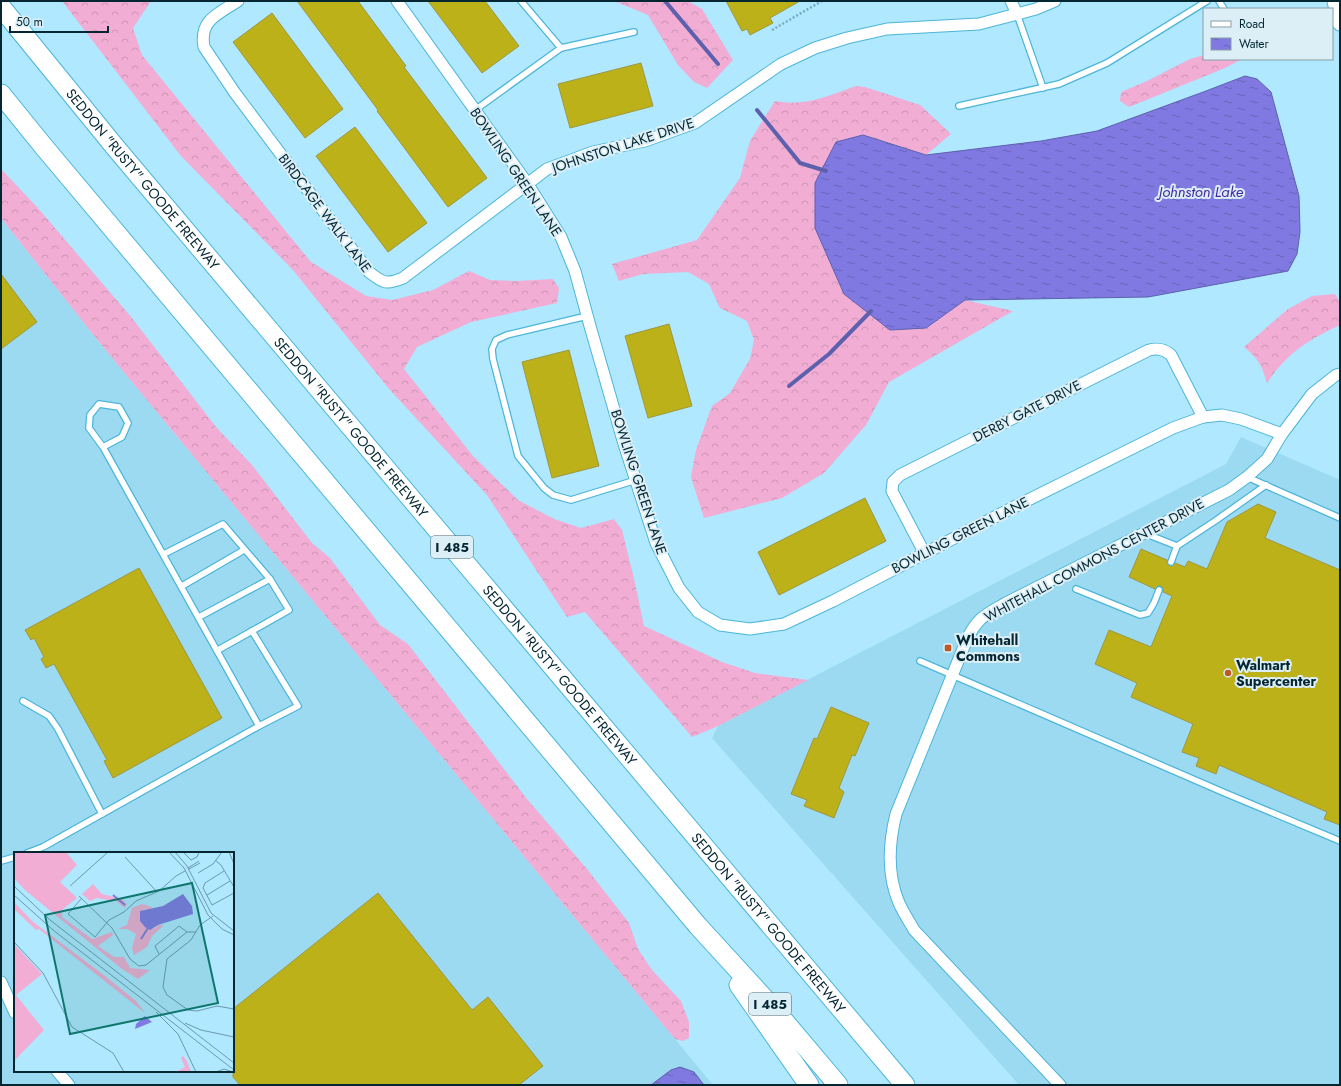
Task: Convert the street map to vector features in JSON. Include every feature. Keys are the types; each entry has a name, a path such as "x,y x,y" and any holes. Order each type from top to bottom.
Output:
{"highway":[{"name":"SEDDON \"RUSTY\" GOODE FREEWAY","path":"1,8 120,153 904,1085"},
{"name":"I 485","path":"1,94 698,926 774,1008 838,1085"},
{"path":"698,926 809,1085"}],"main road":[{"path":"1336,1 1340,24"}],"street":[{"name":"BIRDCAGE WALK LANE","path":"238,1 210,19 204,31 204,47 235,93 369,272 381,281 391,283 403,278 527,183"},
{"name":"BOWLING GREEN LANE","path":"397,1 527,183 561,237 575,272 656,543 679,588 698,612 720,625 750,629 784,624 833,601 1173,428 1203,417 1222,415 1228,416 1282,434"},
{"path":"1011,1 1018,14"},
{"name":"JOHNSTON LAKE DRIVE","path":"527,183 547,169 592,152 645,141 695,123 781,64 815,48 847,38 887,29 979,24 1036,9 1055,1"},
{"name":"DERBY GATE DRIVE","path":"925,554 892,490 893,482 900,475 1149,350 1158,348 1171,355 1203,417"},
{"name":"WHITEHALL COMMONS CENTER DRIVE","path":"1060,1085 914,930 899,902 892,880 892,832 896,814 972,628 982,617 1006,603 1229,490 1247,477 1267,459 1282,434 1312,394 1336,375 1340,374"},
{"path":"1,982 14,1011"},
{"path":"58,1072 69,1085"}],"lane":[{"path":"521,1 561,48"},
{"path":"959,106 1059,84 1107,63 1207,1"},
{"path":"1018,14 1043,88"},
{"path":"475,110 561,48 634,32"},
{"path":"587,316 496,340 492,349 493,359 518,456 544,488 560,498 571,500 636,480"},
{"path":"103,447 122,437 128,423 119,407 99,404 90,415 89,428 103,447 260,726"},
{"path":"1247,477 1340,518"},
{"path":"1171,562 1177,546 1266,485"},
{"path":"164,554 223,524 270,579 289,610 218,650"},
{"path":"1144,533 1177,546"},
{"path":"182,586 244,550"},
{"path":"199,617 270,579"},
{"path":"1076,589 1140,615 1148,613 1154,604 1159,590"},
{"path":"30,852 42,847 298,706 252,631"},
{"path":"920,661 1340,841"},
{"path":"23,701 49,716 55,724 102,814"},
{"path":"1,861 14,857"}],"path":[{"path":"772,30 822,1"}],"shaded area":[{"path":"1,218 99,342 713,1085 1,1085"},
{"name":"Whitehall Commons","path":"1241,437 1340,480 1340,1085 1019,1085 712,738 718,726 1226,464"}],"green space":[{"path":"62,1 151,1 133,28 142,55 311,262 366,296 392,300 433,290 469,271 490,280 517,281 553,279 559,288 557,303 471,322 417,347 404,369 473,456 518,500 554,519 581,528 614,519 622,530 644,626 722,662 755,673 808,680 718,726 692,737 585,612 567,617 487,495 390,390 292,269 181,156"},
{"path":"614,1 688,1 702,9 733,60 707,88 694,82 678,65 648,15"},
{"path":"1203,55 1203,60 1240,60 1225,68 1129,107 1120,101 1121,92 1147,81 1190,59"},
{"path":"856,86 865,87 920,105 951,134 926,155 863,135 815,183 815,228 844,294 926,328 965,300 1013,311 889,382 866,425 824,473 782,498 704,518 691,477 696,450 712,406 730,393 750,359 754,340 747,321 720,308 709,284 688,272 643,274 619,281 612,264 697,240 740,178 750,141 775,101 796,103 806,102 826,97"},
{"path":"1,169 37,207 132,318 216,427 252,465 312,543 330,558 380,625 408,644 527,799 587,869 629,923 638,949 652,970 681,1001 689,1022 689,1038 683,1041 675,1039 99,342 1,218"},
{"path":"1335,294 1340,302 1340,325 1308,342 1290,355 1267,383 1259,363 1244,347 1288,309 1312,296"}],"water":[{"name":"Johnston Lake","path":"1245,76 1257,79 1271,92 1299,196 1300,232 1297,254 1288,271 1148,297 965,300 926,328 890,330 844,294 815,228 815,183 836,142 863,135 926,155 1041,141 1097,131"},
{"path":"680,1067 694,1072 704,1085 651,1085 671,1070"}],"building":[{"path":"297,1 358,1 406,66 404,67 487,178 448,207"},
{"path":"428,1 485,1 519,46 482,73"},
{"path":"726,1 800,1 770,18 773,23 750,35 747,29 742,31"},
{"path":"272,13 343,109 305,138 233,42"},
{"path":"641,63 653,106 570,128 558,84"},
{"path":"355,127 427,223 388,252 316,156"},
{"path":"1,274 37,322 1,349"},
{"path":"669,324 692,406 648,418 625,336"},
{"path":"569,350 599,466 552,478 522,362"},
{"path":"865,498 886,541 779,595 758,552"},
{"name":"Walmart Supercenter","path":"1258,504 1276,512 1265,538 1340,570 1340,825 1324,819 1327,812 1219,765 1216,774 1196,766 1199,758 1182,752 1193,724 1131,697 1137,683 1095,664 1109,630 1151,647 1172,596 1163,592 1161,586 1158,586 1155,589 1129,577 1141,549 1167,560 1167,563 1170,566 1175,563 1185,567 1188,561 1207,569 1227,522"},
{"path":"139,568 222,718 113,778 104,761 107,760 54,664 46,668 41,659 44,657 34,638 31,640 25,630"},
{"path":"831,707 869,723 855,756 852,755 839,788 844,792 834,818 804,806 807,800 791,794 814,738 817,739"},
{"path":"378,893 472,1010 488,997 543,1066 519,1085 240,1085 233,1077 234,1008"}],"waterway":[{"path":"665,1 718,64"},
{"path":"757,110 800,163 826,171"},
{"path":"789,386 829,354 871,311"}],"place":[{"name":"Whitehall Commons","path":"948,648"},
{"name":"Walmart Supercenter","path":"1228,673"}]}
